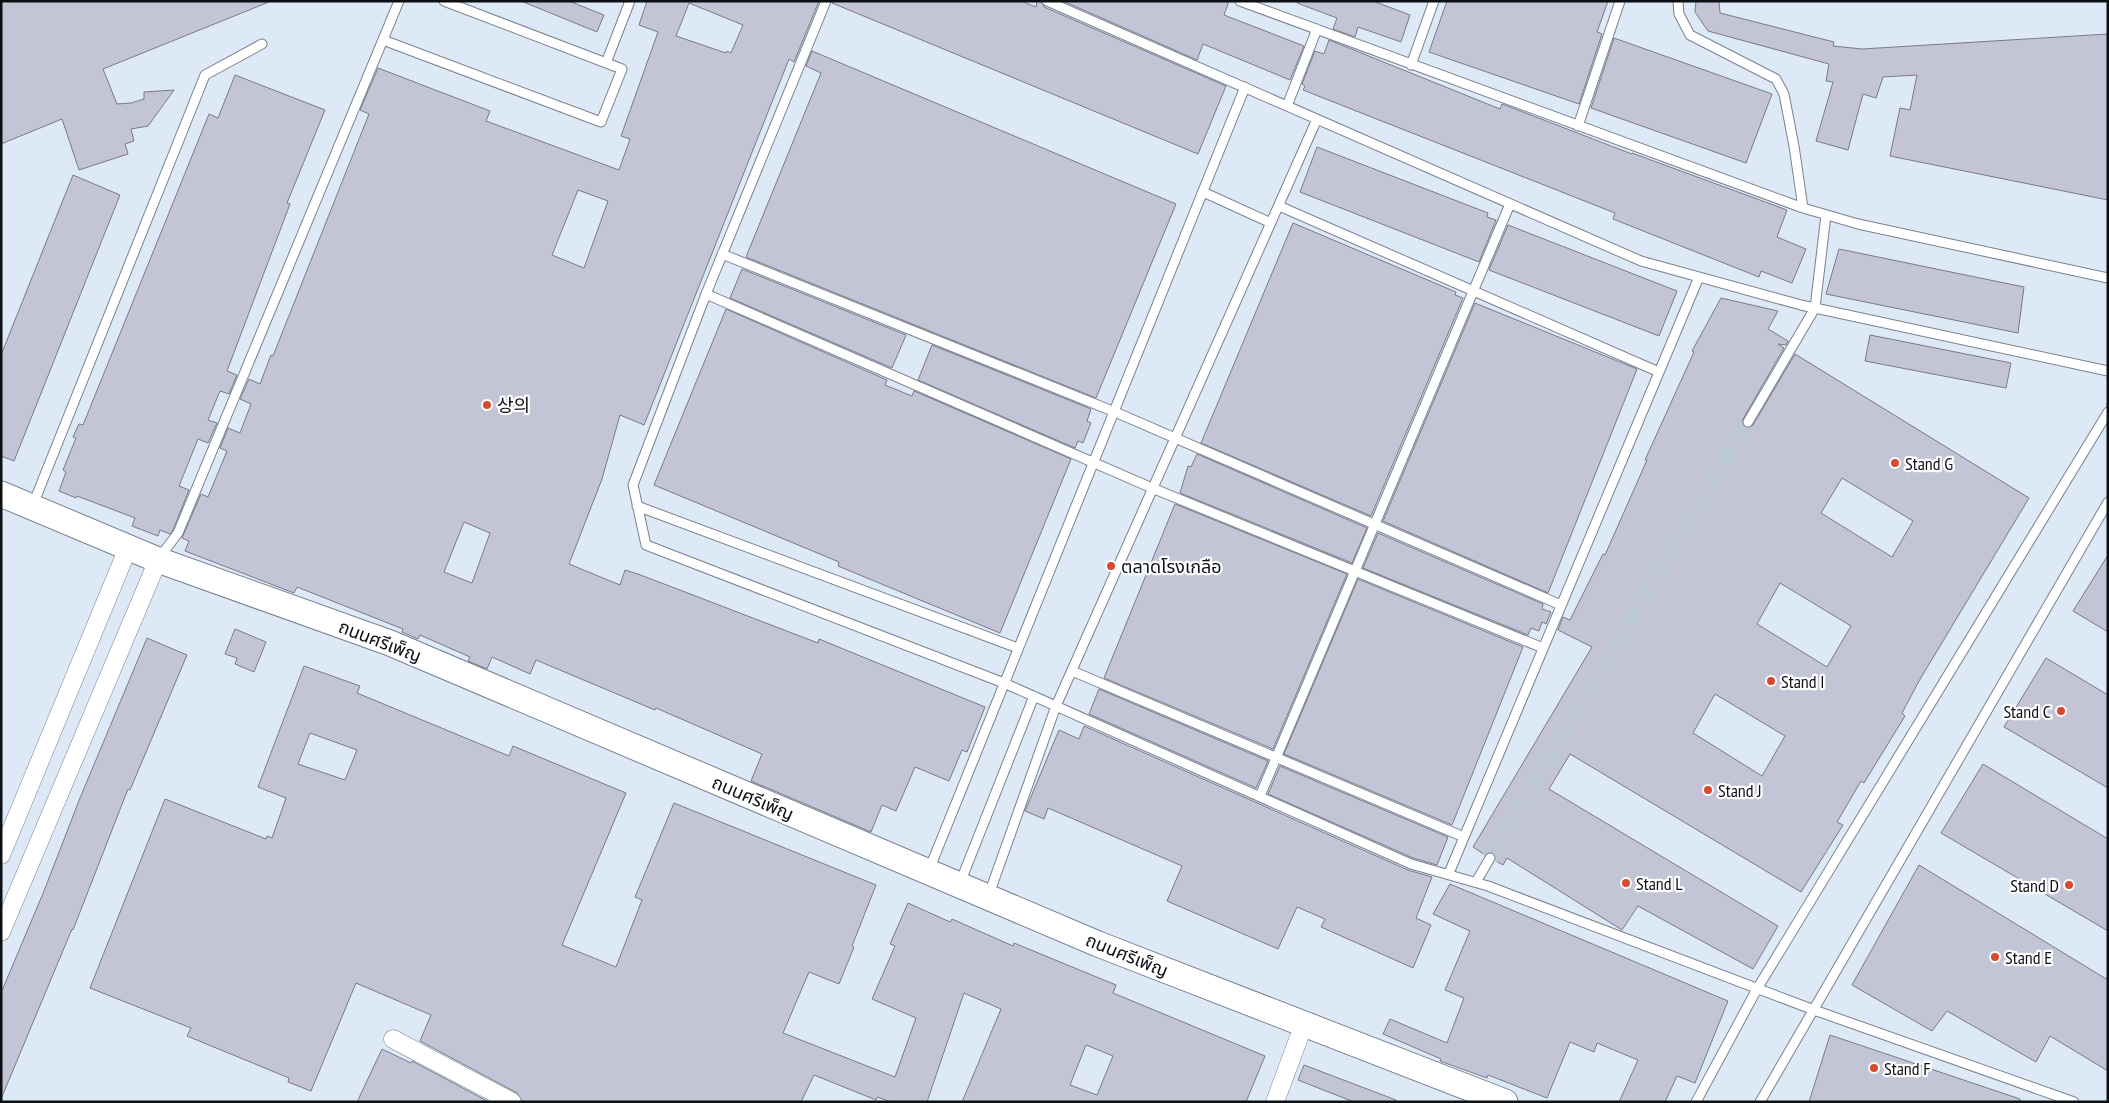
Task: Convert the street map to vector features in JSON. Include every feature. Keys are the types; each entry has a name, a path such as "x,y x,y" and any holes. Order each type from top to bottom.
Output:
{"main road":[{"name":"ถนนศรีเพ็ญ","path":"1,494 158,560 390,643 1098,944 1491,1099"}],"street":[{"path":"1,856 128,548"},
{"path":"1,932 158,560"},
{"path":"1276,1102 1304,1024"},
{"path":"393,1039 512,1102"}],"lane":[{"path":"158,560 178,533 399,1"},
{"path":"383,40 601,122 622,69 444,1"},
{"path":"826,1 706,294 633,485 646,545 1004,683 1411,864 1476,882 1814,1010 2074,1102"},
{"path":"1047,1 1641,261 1815,308 2108,371"},
{"path":"1241,1 1802,208 1858,224 2108,278"},
{"path":"1411,65 1434,1"},
{"path":"1578,126 1620,1"},
{"path":"1678,1 1678,14 1690,35 1776,79 1784,94 1794,146 1802,208"},
{"path":"606,63 628,2"},
{"path":"1287,106 1317,29"},
{"path":"32,507 205,75 262,44"},
{"path":"928,872 1246,87"},
{"path":"988,897 1056,706 1317,119"},
{"path":"1203,192 1271,223"},
{"path":"1260,796 1510,204"},
{"path":"1279,206 1659,372"},
{"path":"1748,422 1815,308 1826,215"},
{"path":"722,254 1115,412 1561,605"},
{"path":"1449,873 1699,277"},
{"path":"706,294 1152,488 1543,648"},
{"path":"1696,1102 1758,989 2108,412"},
{"path":"1760,1102 2108,502"},
{"path":"637,506 1018,648"},
{"path":"1072,671 1464,836"},
{"path":"959,885 1034,696"},
{"path":"1476,882 1490,858"}],"building":[{"path":"1,1 269,2 103,69 117,104 131,103 144,99 144,92 174,90 148,126 131,129 134,141 125,144 128,154 79,170 62,119 1,144"},
{"path":"521,1 569,1 604,15 597,32"},
{"path":"647,1 819,1 794,62 789,59 644,425 620,415 602,479 569,564 620,585 625,570 638,574 818,643 819,639 985,707 967,752 962,750 949,781 915,767 896,811 882,805 871,832 751,781 762,754 656,708 655,710 536,660 530,674 492,657 487,669 468,661 470,657 420,635 418,639 402,632 403,629 297,587 294,593 185,551 189,541 182,538 201,494 208,497 227,451 220,448 228,428 240,433 251,404 240,399 249,379 260,384 271,355 273,356 369,114 360,110 378,68 490,111 486,121 619,170 630,139 621,136 658,32 639,25","holes":["689,3 743,25 731,53 676,36","578,190 608,201 584,268 552,255","464,522 490,533 472,583 444,572"]},
{"path":"832,1 1021,1 1036,7 1037,1 1041,1 1044,7 1226,86 1198,154 832,3"},
{"path":"1063,1 1229,1 1224,15 1304,46 1290,80 1203,44 1197,60"},
{"path":"1298,1 1373,1 1410,15 1401,42 1358,27 1355,37 1333,29 1337,18 1297,3"},
{"path":"1447,1 1608,1 1597,32 1602,34 1579,104 1429,52"},
{"path":"1696,1 1719,1 1720,13 1834,42 1833,46 1862,49 2108,34 2108,200 1890,156 1900,108 1910,110 1917,75 1883,77 1876,98 1863,94 1848,150 1816,141 1833,82 1826,81 1829,64 1708,31 1695,12"},
{"path":"1614,38 1772,94 1746,163 1591,108"},
{"path":"1329,40 1500,109 1502,104 1632,154 1787,210 1777,237 1806,249 1792,283 1761,271 1759,277 1613,219 1615,213 1303,90 1305,86 1302,84 1315,51 1324,54"},
{"path":"812,51 1176,204 1096,398 746,257 821,73 806,66"},
{"path":"235,75 325,110 287,203 290,204 227,371 237,375 229,394 220,391 208,420 217,423 208,443 198,439 179,486 189,490 173,530 170,534 160,530 158,536 132,526 135,518 59,491 66,472 63,470 76,438 73,437 79,424 83,425 209,114 218,118"},
{"path":"1317,147 1488,213 1487,217 1496,220 1479,262 1300,192"},
{"path":"73,175 120,195 14,461 1,456 1,355"},
{"path":"1293,223 1456,292 1455,295 1463,298 1371,516 1201,443"},
{"path":"1508,225 1677,291 1659,336 1489,270"},
{"path":"1839,249 2024,287 2018,333 1826,294"},
{"path":"742,269 906,335 892,368 730,298"},
{"path":"1721,298 1778,311 1768,329 1788,341 1786,345 1778,344 1784,348 1743,419 1744,427 1748,428 1753,425 1795,354 2029,498 1919,681 1902,713 1905,716 1864,783 1861,781 1837,822 1843,825 1801,892 1570,754 1549,789 1778,926 1753,969 1638,906 1622,930 1507,858 1503,865 1496,861 1494,853 1490,852 1485,855 1473,847 1592,647 1558,630 1563,617 1570,620 1603,554 1605,555 1647,460 1645,460 1694,352 1692,351","holes":["1842,478 1913,521 1892,557 1821,513","1780,583 1851,626 1827,667 1757,624","1715,694 1785,736 1762,776 1693,733"]},
{"path":"1475,303 1637,369 1548,593 1383,521"},
{"path":"726,309 887,380 885,385 912,396 914,391 1071,459 1000,633 838,566 839,562 654,485"},
{"path":"1870,335 2011,363 2006,388 1865,361"},
{"path":"932,345 1091,409 1087,421 1091,423 1083,443 1078,441 1075,448 918,380"},
{"path":"1197,454 1367,528 1352,563 1180,493 1188,466 1191,467"},
{"path":"1175,504 1347,574 1273,749 1104,678"},
{"path":"1378,533 1543,604 1542,609 1551,612 1546,624 1542,622 1539,631 1531,628 1528,635 1363,568"},
{"path":"2108,555 2108,632 2073,611"},
{"path":"1358,579 1523,647 1452,825 1284,754"},
{"path":"235,629 266,642 254,672 235,664 237,658 225,654"},
{"path":"147,638 187,655 130,790 128,789 73,930 1,1099 1,993"},
{"name":"Stand C","path":"2046,658 2108,695 2108,788 2004,727"},
{"path":"304,666 360,686 357,693 509,756 513,746 626,793 562,945 616,967 642,900 635,897 674,803 876,885 839,984 809,972 783,1033 895,1077 916,1018 872,999 895,946 890,944 908,903 950,922 952,919 1013,946 1014,943 1116,985 1113,993 1265,1056 1246,1102 962,1102 1001,1009 964,993 927,1102 891,1102 877,1097 876,1100 814,1075 801,1102 523,1102 517,1093 420,1041 431,1015 356,983 311,1091 288,1082 289,1078 187,1036 191,1028 90,988 165,799 266,839 267,836 272,838 286,798 258,787","holes":["310,733 357,750 345,780 298,764","1086,1045 1113,1056 1097,1095 1070,1085"]},
{"path":"1099,689 1268,761 1256,788 1089,714"},
{"path":"1084,726 1408,870 1432,877 1416,918 1431,925 1413,968 1321,927 1325,919 1297,907 1278,949 1167,901 1182,866 1048,808 1044,819 1025,811 1059,730 1079,739"},
{"name":"Stand D","path":"1983,764 2108,839 2108,931 1941,833"},
{"path":"1280,766 1448,837 1437,865 1413,858 1268,794"},
{"name":"Stand E","path":"1919,865 2108,980 2108,1071 2050,1036 2036,1062 1947,1011 1932,1031 1852,985"},
{"path":"1450,884 1728,1001 1695,1083 1677,1076 1665,1102 1619,1102 1638,1060 1597,1043 1594,1052 1570,1042 1547,1098 1488,1075 1487,1078 1440,1061 1441,1059 1383,1034 1390,1019 1447,1043 1464,998 1445,990 1470,931 1433,914"},
{"name":"Stand F","path":"1830,1035 2020,1099 2020,1102 1809,1102"},
{"path":"382,1049 411,1063 412,1061 489,1102 357,1102"},
{"path":"1304,1065 1396,1100 1396,1102 1354,1102 1298,1080"}],"tunnel":[{"path":"1490,858 1748,422"}],"place":[{"name":"상의","path":"487,405"},
{"name":"Stand G","path":"1895,463"},
{"name":"ตลาดโรงเกลือ","path":"1111,566"},
{"name":"Stand I","path":"1771,681"},
{"name":"Stand C","path":"2061,711"},
{"name":"Stand J","path":"1708,790"},
{"name":"Stand L","path":"1626,883"},
{"name":"Stand D","path":"2069,885"},
{"name":"Stand E","path":"1995,957"},
{"name":"Stand F","path":"1874,1068"}]}
